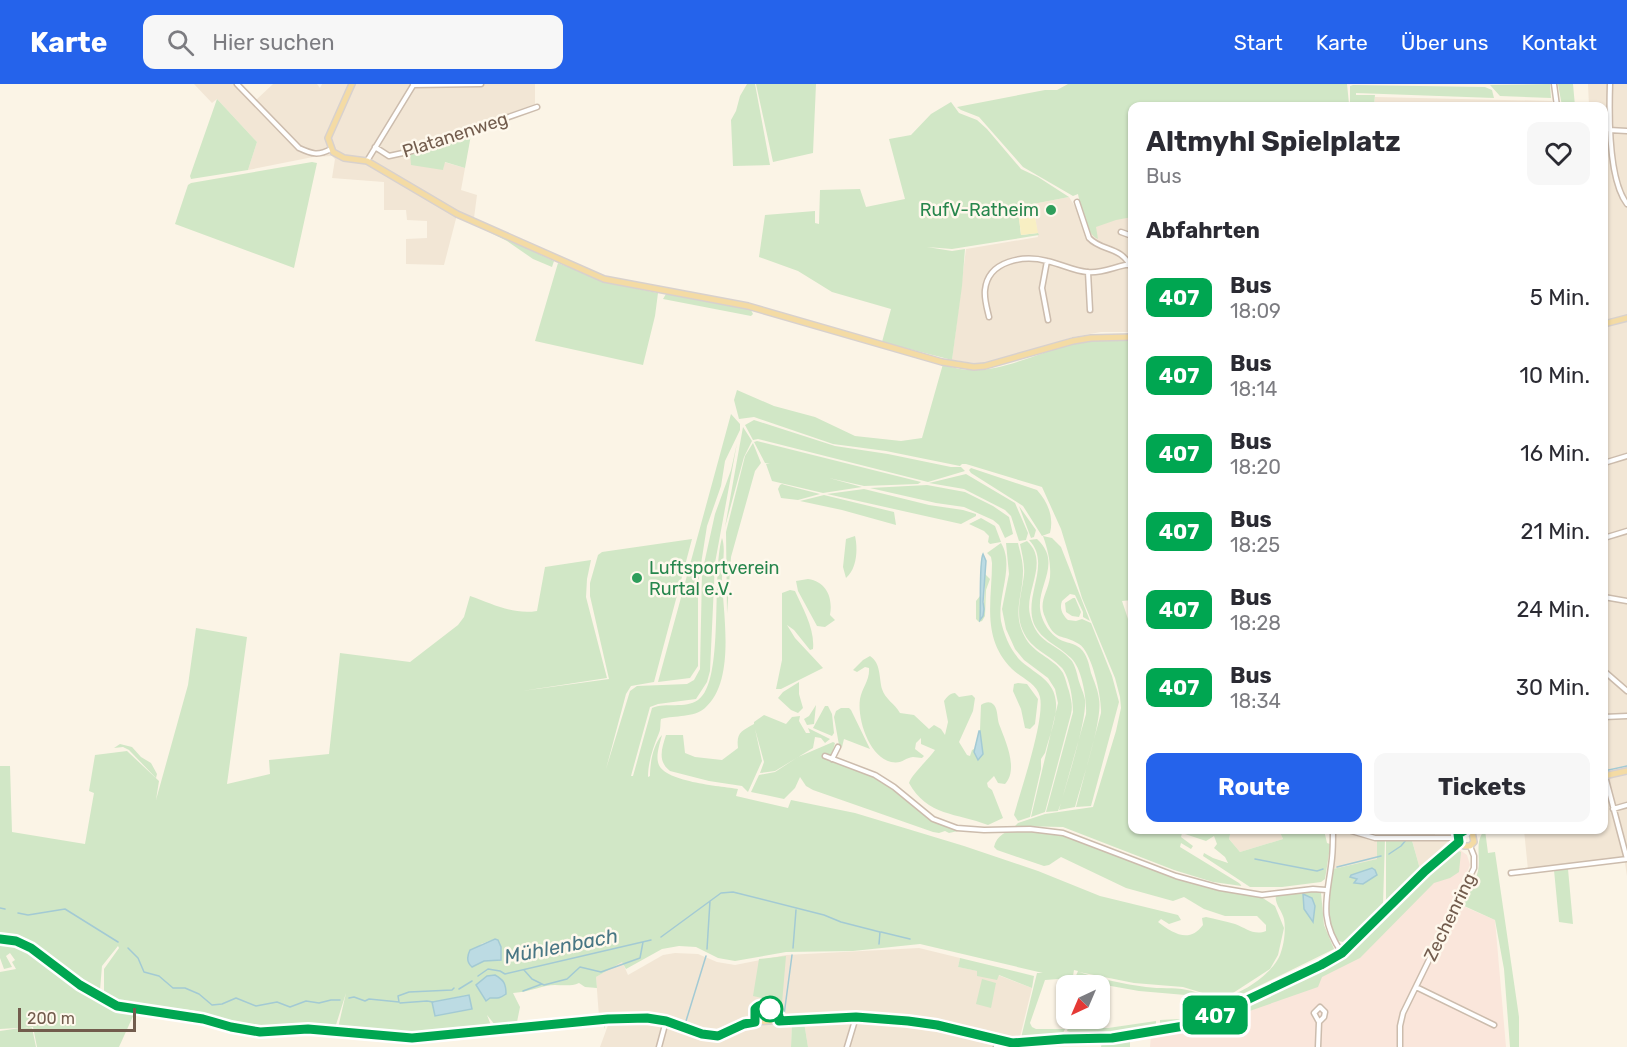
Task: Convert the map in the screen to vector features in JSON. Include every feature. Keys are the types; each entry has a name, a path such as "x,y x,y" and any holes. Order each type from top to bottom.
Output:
{"main road":[{"path":"352,84 328,138 331,150 344,158 367,161 457,214 604,279 748,306 883,346 963,366 993,365 1073,341 1128,337"},
{"path":"1608,323 1627,318"},
{"path":"1608,775 1627,771"},
{"path":"0,939 16,941 31,948 80,985 117,1006 203,1019 260,1032 308,1029 412,1038 608,1019 647,1018 718,1036 744,1024 755,1022 856,1017 937,1025 998,1044 1112,1038 1170,1029 1204,1020 1342,953 1463,834"},
{"path":"1458,840 1464,846 1470,846 1474,840 1470,834"}],"street":[{"path":"237,84 299,148 318,155 331,150"},
{"path":"367,161 413,84 478,84"},
{"path":"1554,84 1556,102"},
{"path":"1610,84 1609,130 1619,189 1627,204"},
{"name":"Platanenweg","path":"375,147 389,156 412,151 537,107"},
{"path":"1609,130 1627,131"},
{"path":"1077,202 1087,233 1093,242 1115,250 1128,260"},
{"path":"1121,232 1128,235"},
{"path":"989,317 986,283 995,269 1010,261 1019,259 1047,261 1088,272 1128,266"},
{"path":"1047,261 1042,276 1042,288 1048,320"},
{"path":"1088,272 1090,310"},
{"path":"1608,462 1627,456"},
{"path":"1608,537 1627,531"},
{"path":"1608,598 1627,601"},
{"path":"1608,674 1626,690"},
{"path":"1626,690 1627,684"},
{"path":"1608,717 1627,716"},
{"path":"832,759 838,747"},
{"path":"825,756 875,775 894,787 933,819 957,828 1063,832 1155,869 1229,890 1262,895 1313,889 1326,890"},
{"path":"1511,873 1627,859 1608,791"},
{"path":"1613,810 1627,805"},
{"path":"1333,834 1332,857 1324,907 1330,933 1342,953"},
{"path":"1362,834 1375,838 1458,840"},
{"name":"Zechenring","path":"1400,1047 1400,1026 1403,1014 1470,879 1475,862 1470,846"},
{"path":"1416,987 1494,1025"},
{"path":"755,1022 755,1009 760,1005 772,1010 779,1016 779,1021"},
{"path":"847,1047 856,1017"},
{"path":"659,1047 666,1021"},
{"path":"1318,1047 1319,1022"}],"shaded area":[{"path":"194,84 240,84 256,100 273,84 317,84 320,88 322,84 535,84 535,104 410,149 443,170 444,162 465,168 461,190 477,195 474,218 458,211 444,265 406,264 406,239 427,238 427,221 407,220 406,210 384,210 384,182 332,178 335,159 332,156 313,157 248,170 257,142 217,99 212,103"},
{"path":"1588,84 1627,84 1627,453 1608,459 1608,102 1589,102"},
{"path":"1375,97 1552,102 1374,102"},
{"path":"1069,197 1086,224 1128,215 1128,332 1101,332 1073,337 982,364 952,360 966,249 1038,237 1033,204"},
{"path":"1627,458 1627,876 1624,857 1528,870 1524,834 1608,834 1608,464"},
{"path":"1230,834 1281,834 1283,839 1240,852 1229,839"},
{"path":"1336,834 1362,834 1377,839 1377,859 1333,869"},
{"path":"1410,834 1451,836 1451,838 1420,869"},
{"path":"1460,850 1467,855 1470,865 1454,902 1495,920 1506,1047 1150,1047 1151,1035 1183,1028 1338,960 1362,940 1436,866"},
{"path":"919,948 960,958 958,967 978,971 977,976 998,975 1032,988 1018,1045 1054,1044 1053,1047 808,1047 804,1022 792,1023 791,1047 600,1047 611,1017 599,1017 596,977 622,961 628,975 663,955 675,953 698,954 717,962 735,965 786,955"}],"green space":[{"path":"747,84 755,84 770,165 733,166 731,120"},
{"path":"756,84 816,84 813,153 773,162"},
{"path":"1068,84 1347,84 1349,102 1128,102 1128,218 1096,227 1098,239 1087,226 1078,194 1073,196 1023,167 979,117 957,107 1045,90 1057,90"},
{"path":"1550,84 1551,98 1500,96 1490,85 1486,85"},
{"path":"1558,84 1573,84 1575,102 1561,102"},
{"path":"1350,86 1485,87 1492,90 1494,98 1356,93 1356,95 1375,95 1374,102 1350,102"},
{"path":"217,99 257,142 248,170 191,179 190,176"},
{"path":"951,102 959,113 977,120 987,129 1021,169 1069,197 1018,209 1021,235 1038,233 1039,235 952,249 927,247 952,251 965,249 952,360 882,342 891,309 832,292 798,271 759,257 765,215 815,211 815,223 819,224 820,190 860,189 866,207 905,199 889,139 911,135 931,114"},
{"path":"471,135 465,168 445,162 443,170 411,165 410,153"},
{"path":"317,163 294,268 175,224 188,185 191,183"},
{"path":"465,220 554,261 552,267 533,259 507,241"},
{"path":"558,263 609,283 658,293 643,365 535,341"},
{"path":"666,294 746,308 753,314 751,316 663,299"},
{"path":"1128,339 1128,600 1122,601 1128,619 1128,834 1182,834 1181,837 1193,846 1191,849 1181,843 1180,847 1242,886 1213,882 1174,870 1063,827 1015,826 1045,814 1093,807 1121,708 1115,678 1082,598 1061,529 1042,487 966,464 960,466 886,451 833,444 754,417 739,419 734,400 737,390 774,406 815,417 855,436 901,441 922,438 943,364 960,369 993,368 1061,347 1098,340"},
{"path":"731,414 740,424 740,430 725,461 721,486 707,526 698,583 698,666 690,678 658,682"},
{"path":"754,420 835,446 961,467 965,471 928,482 758,439 753,440 745,425"},
{"path":"743,427 752,441 744,457 725,527"},
{"path":"754,442 921,482 864,486 829,478 862,487 823,493 772,481 766,464 770,464 765,463"},
{"path":"737,443 715,563 710,671 707,682 696,699 650,707 631,776 633,776 652,708 693,703 706,689 712,672 715,650 717,576 722,538 726,646 721,681 715,696 705,708 690,715 661,719 660,731 650,760 648,777 654,749 662,735 658,762 662,769 680,779 738,789 736,796 788,808 791,800 855,813 964,846 1038,871 1100,896 1178,915 1181,920 1169,924 1161,919 1158,922 1181,935 1198,931 1203,925 1202,918 1206,917 1235,924 1258,933 1266,931 1266,925 1257,916 1225,916 1204,909 1184,897 1173,901 1126,888 1061,857 1044,866 994,847 1005,833 1014,830 1035,828 1064,832 1166,871 1216,887 1255,893 1275,906 1284,928 1278,955 1270,969 1233,993 1209,995 1183,987 1134,983 1110,978 1110,975 1079,972 1090,975 1076,975 1078,971 1074,970 1073,975 1056,975 1056,979 1045,980 1030,1023 1036,1029 1065,1029 1062,1035 1021,1038 1037,973 1043,973 920,944 853,951 786,952 735,961 718,958 696,947 679,946 662,949 626,969 622,962 596,977 597,988 585,987 579,983 550,985 513,993 520,1007 517,1022 495,1025 487,1015 492,1028 434,1031 408,1035 338,1028 346,993 335,1028 252,1029 190,1010 146,1008 124,1004 104,996 104,969 119,948 118,946 102,966 100,990 58,963 33,943 17,938 0,937 0,766 10,766 12,832 85,844 94,793 89,791 95,755 127,751 159,781 156,800 188,685 196,628 247,637 227,784 270,774 269,760 329,754 340,653 410,662 458,625 464,617 470,596 511,610 537,611 545,567 591,560 586,597 607,678 522,691 609,679 590,596 590,583 598,555 602,552 692,539 654,682 631,686 626,694 606,769 630,691 637,686 687,684 694,680 700,669 702,573 715,514 731,470","holes":["495,939 499,961 484,961 472,967 481,944","468,995 435,1016 432,1002"]},
{"path":"753,443 761,463 755,471 731,557 727,614 726,532 745,456"},
{"path":"971,468 1037,490 1049,510 1050,533 1042,536 1023,506 971,473 969,470"},
{"path":"966,474 1015,503 1028,533 1026,540 1019,541 1011,516 1005,510 964,489 929,483"},
{"path":"782,484 820,494 798,500 781,498 778,489"},
{"path":"927,485 965,492 993,506 1009,517 1013,534 1005,538 999,525 993,520 964,507 870,488"},
{"path":"864,489 929,505 963,510 976,514 976,516 961,524 827,494"},
{"path":"824,495 894,512 896,525 800,501"},
{"path":"1019,506 1036,530 1034,537 1031,538"},
{"path":"981,518 995,526 1001,542 990,544 989,536 984,531 969,524"},
{"path":"855,536 856,558 846,578 843,567 846,539"},
{"path":"1043,536 1052,538 1061,547 1090,621 1083,617 1075,595 1070,594 1062,601 1062,612 1068,620 1082,619 1091,623 1112,676 1119,702 1091,806 1076,807 1101,713 1100,697 1092,665 1084,649 1079,644 1052,631 1043,612 1050,572 1049,557"},
{"path":"1037,539 1048,556 1047,573 1040,599 1042,618 1054,636 1082,650 1099,699 1095,736 1075,807 1059,810 1086,714 1086,701 1081,676 1075,663 1041,635 1034,624 1032,602 1038,559 1029,540"},
{"path":"1027,541 1036,558 1029,606 1033,625 1042,638 1072,661 1085,700 1080,735 1058,811 1046,812 1073,712 1072,701 1065,672 1034,646 1024,634 1021,626 1019,607 1024,571 1020,544"},
{"path":"1001,543 1006,561 1000,611 1004,632 1018,658 1044,679 1052,689 1056,703 1054,722 1041,759 1041,769 1030,817 1018,821 1014,815 1036,738 1041,708 1036,688 1012,669 1002,657 992,632 990,605 992,563 987,553"},
{"path":"1006,543 1018,543 1022,560 1023,580 1018,613 1022,630 1030,644 1060,668 1072,705 1045,812 1031,817 1058,703 1055,689 1048,678 1024,660 1015,649 1006,629 1002,609 1009,574"},
{"path":"985,574 990,579 986,590 985,616 979,622 976,619 976,601 980,596 980,619 984,605"},
{"path":"808,579 824,587 829,597 830,615 835,620 825,627 817,626 798,591 796,581"},
{"path":"795,591 808,619 813,649 810,650 787,625 795,638 823,668 781,689 776,689 782,660 782,593"},
{"path":"1073,598 1081,612 1079,617 1066,612 1065,603"},
{"path":"870,656 878,667 883,693 900,713 914,715 929,729 934,725 945,735 948,722 944,701 950,694 955,693 959,697 972,695 975,698 973,711 959,742 967,755 970,756 972,750 976,748 980,730 981,705 988,702 994,705 1010,754 1011,771 1005,784 998,783 994,776 987,783 1003,818 988,825 934,808 916,794 909,783 913,775 935,750 921,744 921,738 916,743 915,749 924,756 922,758 913,757 891,762 876,753 866,736 860,717 860,699 869,668 865,667 857,672 853,670"},
{"path":"799,682 799,694 803,708 798,713 778,698"},
{"path":"1014,684 1027,684 1038,699 1035,724 1030,729 1025,728 1021,709 1013,691"},
{"path":"816,705 814,724 807,725 804,719 809,716"},
{"path":"825,706 828,706 832,714 834,733 832,736 813,728"},
{"path":"841,708 851,710 870,749 844,739 842,747 839,745 834,717 836,711"},
{"path":"764,715 786,724 792,717 800,716 799,721 806,733 810,733 808,728 830,739 825,743 821,738 815,737 813,748 775,771 760,773 764,762 755,729 762,761 748,792 742,786 709,781 670,771 663,763 662,754 666,735 683,735 685,753 695,757 722,760 738,748 739,735"},
{"path":"835,743 832,754 825,754 824,758 879,779 930,819 958,831 933,832 813,790 806,786 800,777 795,788 784,799 751,792 759,775 775,772 798,757"},
{"path":"120,744 132,747 141,757 151,763 157,774 156,778 129,750 123,747 114,748"},
{"path":"1185,834 1230,834 1229,839 1240,852 1283,839 1281,834 1325,834 1327,843 1330,844 1325,879 1321,882 1282,887 1250,887 1203,856 1204,853 1228,863 1225,857 1214,848 1217,844 1214,836 1206,841"},
{"path":"1482,834 1486,834 1488,853 1495,852 1519,1017 1519,1047 1510,1047 1504,969 1495,920 1462,905 1477,875"},
{"path":"1411,837 1420,869 1386,903 1386,838"},
{"path":"1377,839 1385,839 1383,905 1343,942 1338,941 1329,924 1328,915 1328,897 1333,869 1377,859"},
{"path":"1456,850 1461,852 1459,872 1450,878 1434,883 1360,958 1322,977 1318,987 1241,1014 1233,1013 1309,977 1321,968 1333,966 1344,958"},
{"path":"1568,869 1573,924 1559,922 1554,870"},
{"path":"1315,889 1321,893 1324,925 1334,949 1202,1014 1181,1021 1160,1024 1160,1020 1180,1019 1197,1012 1197,996 1110,986 1110,980 1146,987 1182,989 1218,997 1247,988 1271,969 1280,955 1285,928 1276,894 1280,891"},
{"path":"0,942 25,948 92,996 122,1010 132,1012 134,1014 119,1047 37,1047 33,1027 0,1029 0,972 16,969 12,962 15,960 10,953 6,956 12,967 4,969 0,958"},
{"path":"786,956 782,1003 772,1004 766,999 753,996 759,959"},
{"path":"960,958 1034,976 1032,988 999,975 997,980 977,976 977,971 958,967"},
{"path":"982,979 996,983 991,1008 976,1004"},
{"path":"604,1021 606,1023 604,1029 604,1025 555,1025 413,1043 416,1039 558,1023"},
{"path":"1156,1021 1156,1025 1110,1032 1085,1034 1067,1031 1068,1029 1110,1028"},
{"path":"792,1022 804,1022 808,1047 791,1047"},
{"path":"32,1028 36,1047 0,1047 0,1031"},
{"path":"1130,1038 1130,1047 1101,1047 1102,1042"}],"sand":[{"path":"1033,206 1038,233 1021,235 1018,209"}],"water":[{"path":"983,554 986,561 984,609 980,620 981,575"},
{"path":"979,731 983,754 978,760 974,752"},
{"path":"1372,868 1377,875 1363,884 1354,883 1357,879 1350,877 1351,875"},
{"path":"1303,894 1312,898 1315,906 1313,922 1304,909"},
{"path":"495,939 501,947 501,960 484,961 472,967 468,959 470,950"},
{"path":"495,975 504,983 506,994 486,1001 476,985 487,976"},
{"path":"469,995 472,1009 435,1016 432,1002"}],"waterway":[{"name":"Mühlenbach","path":"1608,770 1627,766"},
{"name":"Mühlenbach","path":"1389,854 1406,840"},
{"name":"Mühlenbach","path":"1337,867 1381,856"},
{"name":"Mühlenbach","path":"1255,859 1317,871 1323,869"},
{"name":"Mühlenbach","path":"661,937 721,893 733,892 880,932 879,944"},
{"path":"707,949 710,901"},
{"path":"0,908 5,909"},
{"path":"18,913 28,915 65,909 118,942"},
{"path":"793,948 796,910"},
{"path":"881,932 910,939"},
{"name":"Mühlenbach","path":"478,976 488,969 505,974 651,940"},
{"path":"524,970 532,979 544,985 567,979 580,967 601,972 640,958 643,942"},
{"name":"Mühlenbach","path":"128,948 138,958 144,972 159,976 173,988 185,988 199,994 212,1005 222,1004 236,998 256,1006 277,1002 290,1007 306,1001 319,1003 340,1000"},
{"path":"784,1015 792,955"},
{"path":"686,1021 706,956"},
{"name":"Mühlenbach","path":"459,989 472,981"},
{"path":"523,991 542,984"},
{"name":"Mühlenbach","path":"349,998 399,1002 398,996 409,992 452,990 454,988"},
{"path":"400,1003 433,1002"}],"bus line":[{"name":"407","path":"0,939 23,943 80,985 117,1006 181,1015 260,1032 308,1029 412,1038 608,1019 647,1018 666,1021 702,1034 718,1036 744,1024 755,1022 756,1006 764,1005 779,1016 779,1021 824,1017 908,1021 937,1025 1009,1043 1101,1039 1170,1029 1204,1020 1321,965 1347,949 1361,936 1425,871 1459,842 1458,834"}],"place":[{"name":"RufV-Ratheim","path":"1051,210"},
{"name":"Luftsportverein Rurtal e.V.","path":"637,578"}]}
